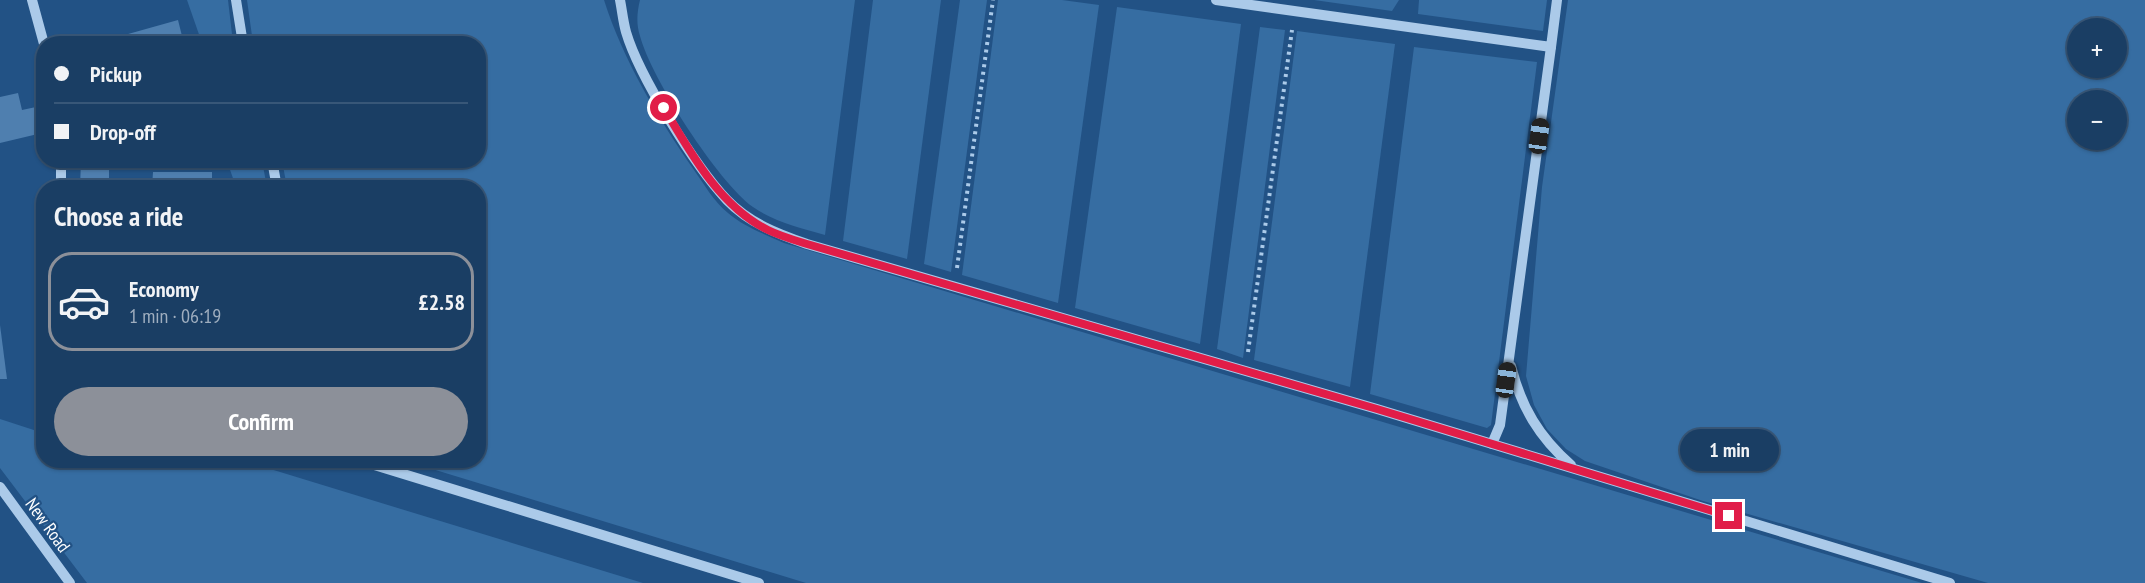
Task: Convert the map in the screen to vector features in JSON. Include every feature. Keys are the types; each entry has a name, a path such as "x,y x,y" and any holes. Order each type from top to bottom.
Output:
{"street":[{"path":"32,0 42,36"},
{"path":"236,0 242,36"},
{"path":"620,0 626,32 636,58 682,138 728,201 766,230 807,244 1576,469 1950,583"},
{"path":"1216,0 1551,47"},
{"path":"1492,444 1500,425 1557,0"},
{"path":"1509,358 1517,392 1526,413 1557,453 1576,469"},
{"path":"384,468 759,583"},
{"name":"New Road","path":"0,488 70,583"}],"path":[{"path":"957,268 993,0"},
{"path":"1248,356 1295,11"}],"shaded area":[{"path":"187,0 228,0 232,36 200,36"},
{"path":"247,0 604,0 621,45 643,88 667,130 710,193 734,218 784,243 1922,583 806,583 429,468 486,468 486,180 286,180 283,168 486,168 486,36 252,36"},
{"path":"640,0 855,0 825,235 788,224 761,212 722,176 688,128 657,77 638,27"},
{"path":"873,0 941,0 907,259 843,241"},
{"path":"960,0 987,0 951,272 924,264"},
{"path":"998,0 1062,0 1099,5 1058,303 962,275"},
{"path":"1314,0 1399,0 1392,11"},
{"path":"1419,0 1547,0 1543,31 1418,14"},
{"path":"1568,0 2145,0 2145,583 1988,583 1703,501 1585,461 1566,449 1547,429 1534,405 1526,376 1542,187"},
{"path":"1117,7 1241,24 1200,344 1075,308"},
{"path":"1260,27 1285,30 1243,358 1217,349"},
{"path":"1297,31 1395,44 1350,387 1254,360"},
{"path":"1414,47 1537,62 1491,425 1487,428 1370,394"},
{"path":"229,168 263,168 266,180 234,180"},
{"path":"0,419 36,431 36,468 267,468 643,583 87,583 0,468"}],"building":[{"path":"178,20 182,36 121,36"},
{"path":"18,93 22,110 36,107 36,134 0,143 0,97"},
{"path":"81,168 109,168 109,180 80,180"},
{"path":"153,172 212,172 212,180 152,180"},
{"path":"0,325 7,379 0,379"}],"route":[{"path":"664,108 700,166 728,201 766,230 807,244 1377,409 1729,516"}]}
